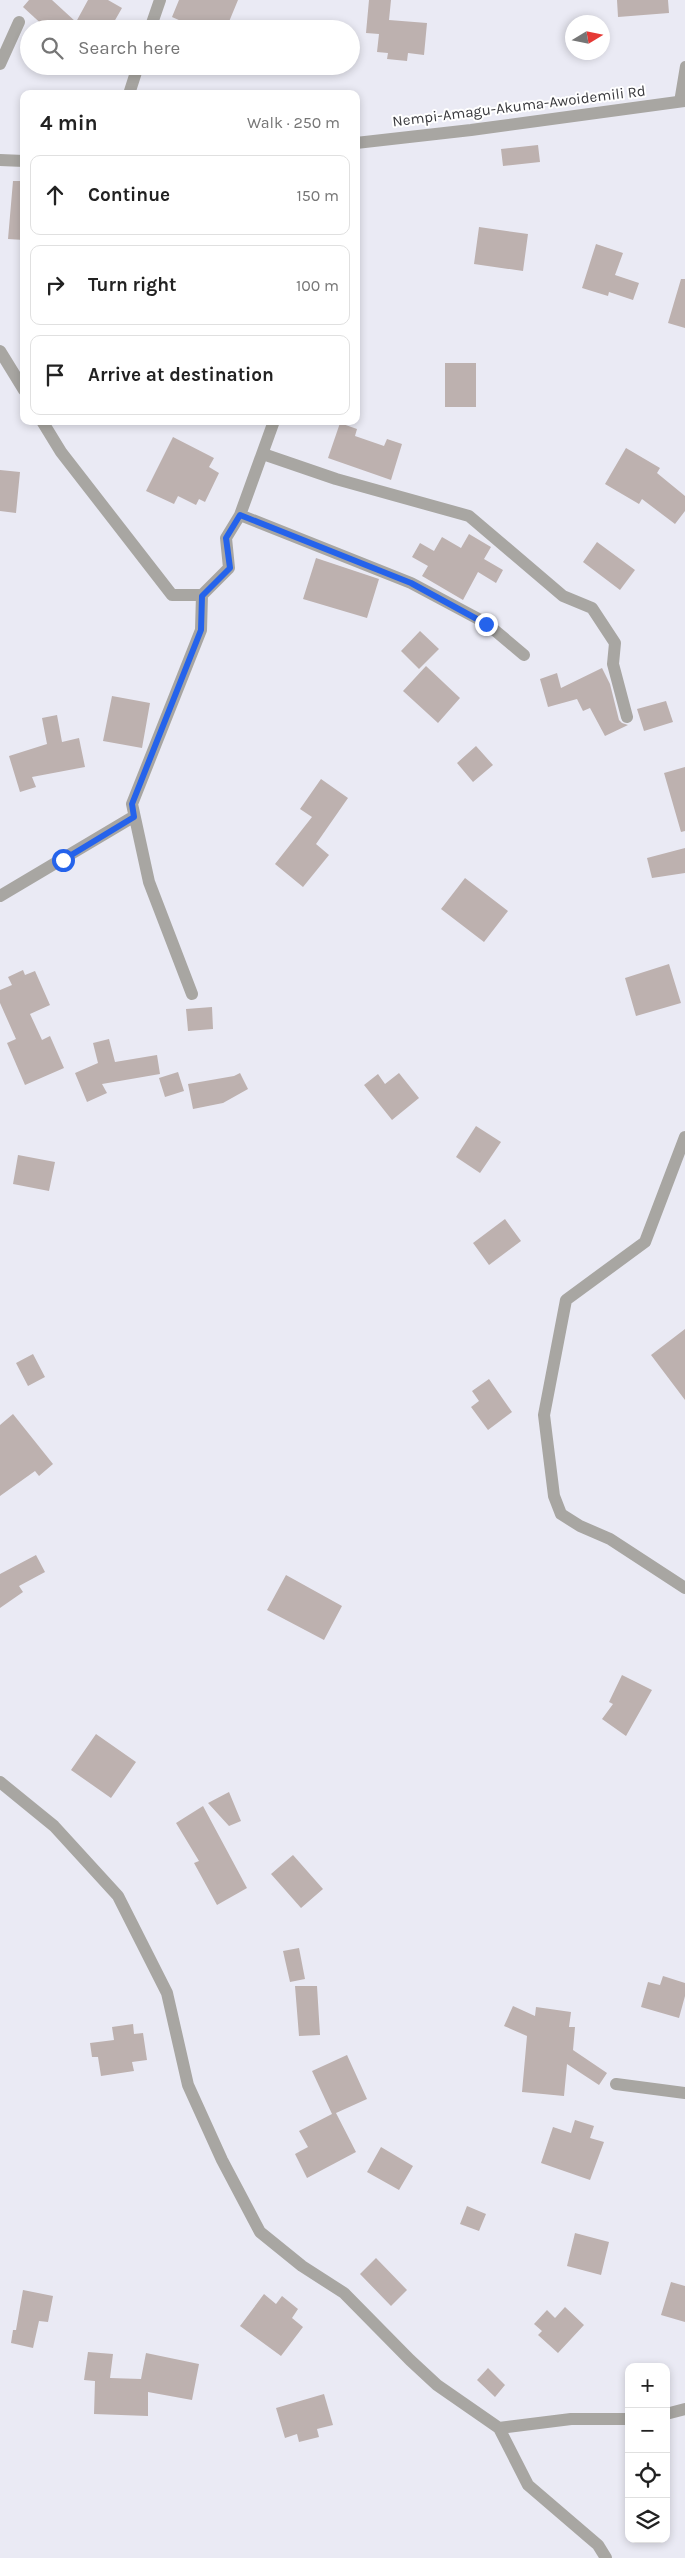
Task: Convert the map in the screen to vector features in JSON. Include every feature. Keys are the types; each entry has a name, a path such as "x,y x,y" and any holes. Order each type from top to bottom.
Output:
{"street":[{"path":"153,20 160,0"},
{"path":"0,64 19,22"},
{"path":"130,90 135,75"},
{"name":"Nempi-Amagu-Akuma-Awoidemili Rd","path":"360,142 682,102"},
{"path":"0,160 20,160"},
{"path":"0,351 20,384"},
{"path":"44,425 61,452 172,595 202,596"},
{"path":"192,994 150,882 132,804 201,630 202,596 230,568 226,538 240,515 273,425"},
{"path":"263,454 336,479 469,516 563,596 592,608 615,643 614,664 627,717"},
{"path":"240,515 411,583 486,624 524,655"},
{"path":"0,896 134,817"},
{"path":"685,1137 645,1242 566,1300 544,1415 554,1496 561,1514 580,1526 610,1539 685,1588"},
{"path":"0,1782 54,1826 118,1896 167,1993 188,2085 222,2160 260,2232 302,2266 344,2293 430,2379 499,2428 528,2486 598,2545 606,2558"},
{"path":"616,2084 685,2093"},
{"path":"670,2413 685,2409"},
{"path":"499,2428 571,2419 625,2419"}],"lane":[{"path":"682,102 685,66"}],"building":[{"path":"29,0 52,0 74,20 37,20 23,7"},
{"path":"88,0 108,0 122,8 115,20 77,20"},
{"path":"179,0 238,0 230,20 179,20 172,17"},
{"path":"369,0 391,0 389,20 427,23 424,55 408,53 407,61 387,59 388,53 377,52 379,34 366,33"},
{"path":"617,0 668,0 669,13 618,17"},
{"path":"538,145 540,162 503,166 501,149"},
{"path":"13,181 20,181 20,240 8,239"},
{"path":"479,227 528,234 523,271 474,264"},
{"path":"596,244 623,253 615,275 639,283 633,300 609,292 608,296 582,288"},
{"path":"681,279 685,279 685,328 668,323"},
{"path":"445,363 476,363 476,407 445,407"},
{"path":"339,425 357,429 355,436 384,446 387,439 402,444 391,480 328,458"},
{"path":"173,437 214,458 209,467 219,473 205,502 199,499 196,505 178,496 174,504 146,491"},
{"path":"626,448 660,468 657,473 685,496 685,511 675,524 642,499 639,504 605,484"},
{"path":"0,470 20,472 16,513 0,511"},
{"path":"469,534 491,547 484,559 503,570 496,583 478,572 463,600 422,576 428,566 412,557 420,543 434,551 442,537 461,548"},
{"path":"597,542 635,570 620,590 583,562"},
{"path":"316,558 379,579 367,618 303,599"},
{"path":"420,631 439,649 419,669 401,651"},
{"path":"426,666 460,698 438,723 403,691"},
{"path":"602,668 610,684 619,720 628,725 605,736 590,708 583,711 577,699 548,707 540,679 557,673 561,688"},
{"path":"112,696 150,703 142,748 103,741"},
{"path":"666,701 673,722 644,731 637,709"},
{"path":"57,715 62,742 79,738 85,767 32,777 36,787 20,792 9,756 47,744 42,718"},
{"path":"476,746 493,765 473,782 457,763"},
{"path":"685,767 685,831 681,832 664,773"},
{"path":"321,779 348,798 316,844 329,855 303,887 275,864 312,817 300,809"},
{"path":"685,848 685,873 652,878 647,858"},
{"path":"465,878 508,911 484,942 441,909"},
{"path":"669,964 681,1003 636,1016 625,978"},
{"path":"23,970 25,975 35,971 50,1005 30,1014 42,1040 50,1036 64,1068 25,1085 7,1043 16,1039 0,1003 0,990 12,985 8,977"},
{"path":"212,1007 213,1029 188,1031 186,1009"},
{"path":"109,1039 115,1062 157,1055 160,1074 102,1084 107,1093 87,1102 75,1073 98,1063 93,1043"},
{"path":"178,1072 184,1091 165,1097 159,1078"},
{"path":"240,1073 248,1089 223,1103 193,1109 188,1084 234,1076"},
{"path":"399,1073 419,1098 392,1120 364,1085 378,1074 385,1084"},
{"path":"476,1126 501,1142 480,1173 456,1157"},
{"path":"18,1155 55,1162 49,1191 13,1184"},
{"path":"505,1219 521,1241 489,1265 473,1243"},
{"path":"685,1329 685,1400 651,1355"},
{"path":"33,1354 45,1377 28,1386 16,1363"},
{"path":"489,1379 512,1412 488,1430 471,1407 479,1401 472,1391"},
{"path":"13,1414 53,1464 39,1476 35,1471 0,1496 0,1425"},
{"path":"36,1555 45,1572 19,1586 23,1592 0,1608 0,1574"},
{"path":"286,1575 342,1606 324,1640 267,1610"},
{"path":"622,1675 652,1690 626,1736 602,1719 613,1704 609,1702"},
{"path":"96,1734 136,1762 111,1798 71,1770"},
{"path":"229,1792 241,1821 229,1826 208,1803"},
{"path":"203,1806 247,1888 217,1905 194,1863 199,1861 176,1823"},
{"path":"293,1855 323,1889 301,1908 271,1874"},
{"path":"299,1948 305,1979 290,1982 283,1951"},
{"path":"663,1976 685,1983 685,1996 679,2018 641,2007 648,1982 660,1985"},
{"path":"295,1986 317,1986 320,2035 299,2036"},
{"path":"513,2006 535,2016 536,2007 571,2012 569,2027 575,2027 573,2050 607,2073 599,2085 567,2064 564,2096 522,2092 527,2036 504,2026"},
{"path":"133,2024 134,2034 143,2033 147,2060 132,2062 134,2071 101,2076 98,2057 92,2057 90,2043 114,2040 112,2027"},
{"path":"347,2055 367,2099 336,2113 356,2152 307,2178 295,2154 308,2147 299,2131 332,2114 312,2071"},
{"path":"575,2120 594,2126 590,2138 604,2142 590,2180 541,2163 553,2127 571,2133"},
{"path":"381,2147 413,2166 399,2190 367,2172"},
{"path":"467,2206 486,2214 479,2231 460,2224"},
{"path":"575,2233 609,2242 601,2275 567,2266"},
{"path":"376,2258 407,2290 391,2306 360,2274"},
{"path":"671,2282 685,2286 685,2322 661,2315"},
{"path":"23,2290 53,2296 48,2322 39,2321 33,2348 11,2343 13,2330 16,2330"},
{"path":"264,2294 276,2304 282,2296 298,2309 292,2318 303,2327 281,2356 240,2326"},
{"path":"565,2307 584,2325 558,2353 538,2335 542,2331 534,2324 547,2310 555,2318"},
{"path":"88,2352 113,2354 110,2378 141,2379 146,2353 199,2364 192,2400 148,2392 148,2416 94,2414 95,2381 84,2380"},
{"path":"488,2368 505,2385 495,2397 477,2380"},
{"path":"324,2394 333,2425 317,2429 319,2437 299,2442 297,2434 285,2438 276,2408"}],"route":[{"path":"63,860 134,817 132,804 201,630 202,596 230,568 226,538 240,515 307,540 411,583 486,624"}]}
